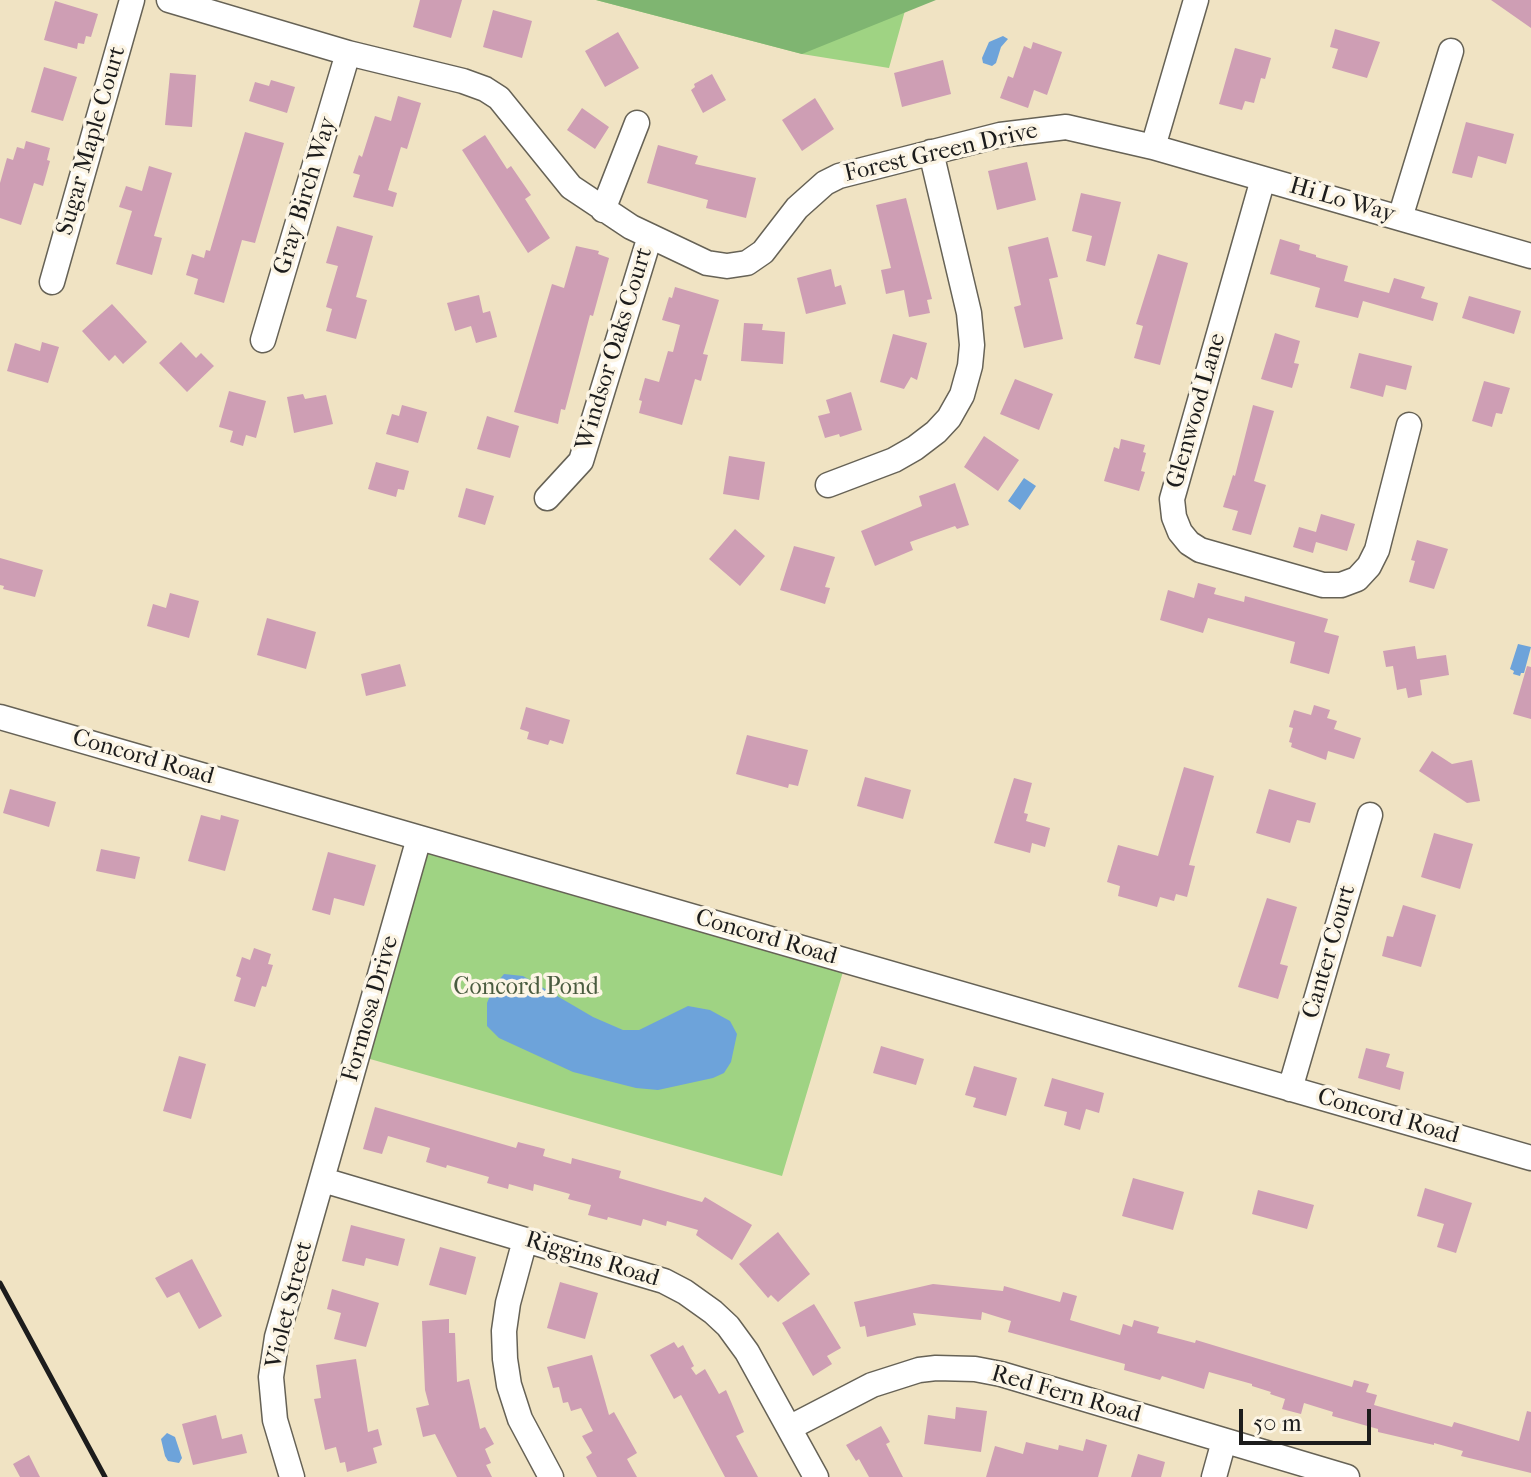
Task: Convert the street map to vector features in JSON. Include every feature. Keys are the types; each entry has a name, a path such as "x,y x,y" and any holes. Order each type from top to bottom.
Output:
{"street":[{"name":"Sugar Maple Court","path":"52,282 132,0"},
{"name":"Forest Green Drive","path":"169,0 348,53 463,81 499,98 571,187 603,210 650,236 707,263 727,266 747,263 763,252 797,208 825,183 864,167 1000,135 1066,127 1153,147"},
{"path":"1153,147 1196,0"},
{"path":"1400,218 1451,51"},
{"name":"Gray Birch Way","path":"263,340 348,53"},
{"path":"603,210 637,123"},
{"name":"Hi Lo Way","path":"1153,147 1531,256"},
{"path":"828,485 894,460 915,448 949,418 962,395 972,345 969,313 931,152"},
{"name":"Glenwood Lane","path":"1263,179 1172,499 1180,532 1200,550 1323,585 1341,585 1357,579 1369,566 1377,550 1409,425"},
{"name":"Windsor Oaks Court","path":"547,498 581,461 650,236"},
{"name":"Concord Road","path":"0,717 1531,1158"},
{"name":"Canter Court","path":"1290,1089 1370,815"},
{"name":"Formosa Drive","path":"323,1180 419,838"},
{"name":"Riggins Road","path":"323,1180 664,1281 713,1312 728,1326 747,1352 816,1477"},
{"name":"Violet Street","path":"292,1477 275,1420 271,1377 277,1337 323,1180"},
{"path":"525,1240 508,1303 504,1331 505,1359 509,1385 520,1419 551,1477"},
{"name":"Red Fern Road","path":"789,1428 872,1385 936,1368 975,1369 1001,1374 1347,1477"},
{"path":"1214,1477 1224,1441"}],"green space":[{"path":"596,0 908,0 889,68 802,54"},
{"path":"596,0 936,0 802,54"},
{"name":"Concord Pond","path":"423,843 845,965 782,1176 363,1057"}],"water":[{"path":"1003,36 1008,39 1001,47 996,63 992,66 983,63 989,42"},
{"path":"1024,478 1036,486 1020,510 1008,501"},
{"path":"1518,644 1531,647 1524,673 1520,676 1510,669"},
{"path":"504,974 523,976 593,1017 623,1030 639,1030 688,1006 710,1010 730,1021 737,1034 731,1062 724,1073 713,1078 658,1090 636,1088 573,1072 499,1038 487,1026 487,1003 494,986"},
{"path":"167,1433 175,1437 182,1458 179,1463 168,1461 165,1456 161,1439"}],"building":[{"path":"420,0 462,0 451,38 413,27"},
{"path":"1491,0 1531,0 1531,28"},
{"path":"55,1 98,14 91,37 86,36 84,44 78,43 77,49 44,40"},
{"path":"493,10 532,21 522,58 483,47"},
{"path":"1335,29 1380,42 1367,78 1332,68 1338,49 1330,47"},
{"path":"618,32 639,68 605,87 585,51"},
{"path":"1033,42 1062,52 1047,95 1034,90 1028,108 1000,98 1008,76 1013,78 1024,46 1031,49"},
{"path":"1235,48 1271,58 1254,103 1245,101 1242,110 1219,104"},
{"path":"943,60 951,94 902,107 894,73"},
{"path":"44,67 77,77 63,121 31,112"},
{"path":"170,73 196,75 192,127 165,125"},
{"path":"712,74 726,100 703,113 691,90 694,84"},
{"path":"271,80 295,87 287,113 249,101 255,82 269,86"},
{"path":"398,96 421,103 407,149 401,147 388,190 397,193 393,207 353,197 360,175 353,173 359,155 362,157 375,116 391,121"},
{"path":"815,98 834,129 802,151 782,120"},
{"path":"582,108 609,127 595,149 567,130"},
{"path":"1466,122 1514,134 1506,164 1478,156 1472,178 1452,173"},
{"path":"245,132 284,143 255,243 242,240 224,303 194,294 198,279 186,275 192,254 204,258 206,250 210,251"},
{"path":"485,135 507,169 511,166 531,195 525,199 550,238 528,253 462,150"},
{"path":"26,141 50,148 47,160 50,161 43,186 34,183 21,225 0,218 0,183 7,158 13,160 17,147 24,149"},
{"path":"658,145 698,156 695,164 756,178 746,218 706,208 708,200 647,183"},
{"path":"1027,162 1036,200 997,210 988,171"},
{"path":"149,166 172,173 154,236 162,238 152,275 116,264 132,211 119,207 126,186 142,191"},
{"path":"1081,193 1121,202 1105,266 1086,261 1092,236 1072,231"},
{"path":"906,198 932,299 927,300 930,313 909,317 904,290 886,294 881,270 891,268 876,205"},
{"path":"337,226 373,236 356,297 367,300 356,339 326,331 332,309 326,307 338,266 326,263"},
{"path":"1048,237 1058,277 1049,279 1063,339 1024,348 1014,307 1021,305 1008,247"},
{"path":"1280,239 1300,245 1299,250 1316,257 1348,266 1344,281 1389,293 1394,278 1425,287 1421,298 1438,303 1433,321 1363,301 1358,318 1315,307 1320,288 1270,274"},
{"path":"576,246 599,251 598,254 609,258 593,316 590,315 565,410 561,409 558,424 514,412 552,284 564,288"},
{"path":"1158,254 1188,263 1160,365 1134,358 1143,326 1136,324"},
{"path":"831,269 835,287 841,285 846,304 806,314 797,278"},
{"path":"675,287 719,300 703,354 708,355 701,381 695,379 682,425 639,413 645,378 659,382 668,351 673,352 680,325 662,320"},
{"path":"479,295 483,313 490,311 497,337 476,343 471,326 455,331 447,303"},
{"path":"1469,296 1521,311 1514,334 1462,318"},
{"path":"112,304 147,342 123,364 115,355 109,361 82,331"},
{"path":"744,323 763,324 762,330 785,332 783,364 741,361"},
{"path":"1275,333 1300,341 1294,363 1299,364 1292,388 1261,379"},
{"path":"893,334 927,343 917,380 911,377 904,389 880,382"},
{"path":"42,342 59,347 48,383 7,371 15,343 40,351"},
{"path":"181,342 196,358 201,353 214,366 187,392 159,363"},
{"path":"1359,353 1412,366 1406,390 1386,385 1383,397 1350,388"},
{"path":"1015,379 1053,394 1039,430 1000,414"},
{"path":"1484,381 1510,388 1502,414 1496,413 1492,427 1472,421"},
{"path":"229,391 266,401 256,438 246,435 243,446 230,442 233,431 219,427"},
{"path":"851,392 862,430 825,438 818,416 830,413 826,400"},
{"path":"303,394 305,399 326,395 333,424 294,433 287,397"},
{"path":"402,405 427,412 418,443 386,434 392,414 399,416"},
{"path":"1253,405 1274,411 1254,481 1266,485 1251,535 1232,530 1238,511 1223,507 1235,476"},
{"path":"487,416 519,426 510,458 477,449"},
{"path":"984,436 1019,460 998,491 964,467"},
{"path":"1121,439 1145,445 1141,471 1145,472 1139,491 1104,481 1114,447 1119,449"},
{"path":"729,456 765,462 759,500 723,494"},
{"path":"376,462 409,471 404,490 398,489 396,497 368,489"},
{"path":"955,483 969,525 957,529 955,526 910,542 913,550 875,566 861,531 922,506 919,496"},
{"path":"466,488 494,496 485,525 458,517"},
{"path":"1321,514 1355,524 1347,551 1316,542 1313,553 1293,547 1299,527 1316,532"},
{"path":"735,529 765,556 740,586 709,559"},
{"path":"1417,540 1448,549 1434,589 1409,582"},
{"path":"794,546 835,557 825,587 830,588 825,604 780,590"},
{"path":"0,558 43,570 35,597 3,589 4,586 0,585"},
{"path":"1198,583 1216,588 1214,594 1244,602 1245,596 1328,619 1324,632 1339,636 1329,674 1290,663 1295,642 1208,618 1203,633 1160,620 1168,590 1194,598"},
{"path":"170,593 199,601 189,638 147,626 153,604 166,608"},
{"path":"267,618 316,632 306,669 257,655"},
{"path":"1415,646 1417,659 1446,655 1449,675 1420,680 1422,695 1408,698 1406,688 1397,690 1393,666 1386,667 1383,651"},
{"path":"400,664 406,686 366,696 361,674"},
{"path":"1527,666 1531,667 1531,719 1513,714"},
{"path":"1314,705 1330,710 1327,718 1337,721 1334,729 1361,738 1354,759 1328,751 1326,760 1291,747 1292,743 1289,742 1293,728 1289,727 1294,710 1311,715"},
{"path":"526,707 570,720 563,744 550,740 548,745 527,739 529,732 520,729"},
{"path":"747,735 808,750 798,786 789,784 788,788 736,774"},
{"path":"1432,751 1452,764 1472,760 1480,801 1467,803 1419,771"},
{"path":"1184,767 1214,776 1189,865 1195,866 1187,897 1176,894 1174,901 1160,897 1157,907 1118,896 1120,886 1107,882 1118,845 1158,856"},
{"path":"865,777 911,790 903,819 857,806"},
{"path":"1014,778 1032,783 1024,813 1028,814 1026,821 1050,828 1045,847 1032,843 1030,853 994,843"},
{"path":"10,789 56,802 49,827 3,813"},
{"path":"1269,789 1316,803 1310,823 1297,820 1290,843 1256,833"},
{"path":"201,815 220,820 221,815 239,820 225,871 188,861"},
{"path":"1434,833 1473,844 1460,889 1421,877"},
{"path":"101,849 140,857 135,879 96,871"},
{"path":"328,852 376,865 364,906 334,898 330,915 312,910"},
{"path":"1267,898 1297,907 1280,964 1288,966 1278,999 1238,987"},
{"path":"1403,905 1436,915 1421,967 1382,956 1387,936 1393,937"},
{"path":"254,948 271,954 268,964 273,965 255,1007 234,1001 241,978 236,976 242,957 250,960"},
{"path":"881,1046 924,1059 916,1085 873,1073"},
{"path":"1366,1048 1390,1054 1386,1067 1404,1072 1400,1090 1358,1078"},
{"path":"179,1056 206,1064 191,1119 163,1111"},
{"path":"974,1066 1017,1078 1006,1116 973,1107 976,1098 965,1095"},
{"path":"1052,1078 1104,1093 1099,1113 1086,1109 1080,1130 1064,1125 1067,1112 1044,1106"},
{"path":"375,1107 516,1148 518,1142 545,1149 543,1156 571,1164 572,1158 621,1171 619,1178 702,1202 705,1197 752,1225 732,1260 696,1235 698,1230 667,1221 666,1226 643,1219 641,1226 588,1215 591,1205 568,1199 570,1194 534,1184 533,1191 509,1184 508,1189 487,1183 489,1177 426,1162 430,1148 388,1136 382,1154 363,1149"},
{"path":"1133,1178 1184,1192 1173,1230 1122,1216"},
{"path":"1425,1188 1472,1203 1456,1253 1437,1247 1444,1224 1417,1216"},
{"path":"1258,1190 1314,1205 1307,1229 1252,1214"},
{"path":"351,1225 405,1239 398,1266 366,1258 364,1266 342,1261"},
{"path":"778,1232 810,1274 778,1302 771,1295 768,1298 739,1264"},
{"path":"440,1247 476,1257 466,1295 429,1285"},
{"path":"192,1259 222,1316 199,1329 179,1292 167,1298 155,1278"},
{"path":"560,1282 598,1293 585,1339 547,1328"},
{"path":"933,1284 1003,1291 1004,1286 1060,1302 1063,1292 1077,1296 1070,1320 1120,1335 1123,1324 1132,1327 1134,1320 1159,1327 1157,1333 1195,1343 1196,1340 1352,1387 1354,1380 1369,1384 1366,1392 1377,1395 1374,1405 1452,1427 1454,1422 1519,1441 1527,1411 1531,1412 1531,1473 1461,1456 1463,1451 1434,1443 1378,1432 1378,1429 1332,1416 1333,1412 1304,1403 1301,1414 1282,1409 1285,1399 1252,1384 1209,1372 1204,1389 1162,1376 1160,1380 1124,1370 1125,1364 1008,1332 1011,1321 982,1312 981,1320 913,1313 916,1325 867,1337 865,1326 860,1327 854,1302"},
{"path":"332,1289 379,1303 366,1347 334,1339 341,1313 327,1309"},
{"path":"814,1304 841,1348 827,1356 832,1364 813,1376 782,1323"},
{"path":"449,1319 449,1333 455,1333 457,1382 469,1379 480,1429 485,1427 494,1444 485,1449 491,1463 486,1465 492,1477 457,1477 435,1434 423,1437 416,1408 429,1405 425,1390 422,1321"},
{"path":"674,1342 678,1348 683,1345 696,1375 705,1369 719,1394 726,1390 744,1432 736,1436 758,1477 725,1477 681,1395 674,1399 650,1355"},
{"path":"592,1355 609,1415 614,1412 637,1453 627,1459 637,1477 597,1477 586,1457 592,1453 582,1436 593,1431 581,1408 571,1411 568,1402 563,1403 559,1387 553,1388 547,1367"},
{"path":"356,1359 368,1432 378,1429 382,1445 373,1448 377,1463 347,1472 345,1462 340,1463 336,1447 325,1450 314,1399 321,1398 316,1365"},
{"path":"956,1407 987,1411 981,1452 924,1444 928,1415 955,1419"},
{"path":"216,1415 222,1439 242,1434 247,1453 193,1465 182,1424"},
{"path":"881,1426 890,1442 886,1444 903,1477 869,1477 846,1445"},
{"path":"1086,1439 1107,1445 1098,1477 986,1477 995,1446 1023,1454 1026,1442 1058,1450 1059,1445 1083,1451"},
{"path":"1138,1454 1165,1462 1161,1477 1131,1477"},
{"path":"29,1455 40,1477 20,1477 13,1464"}],"railway":[{"path":"0,1283 105,1477"}]}
